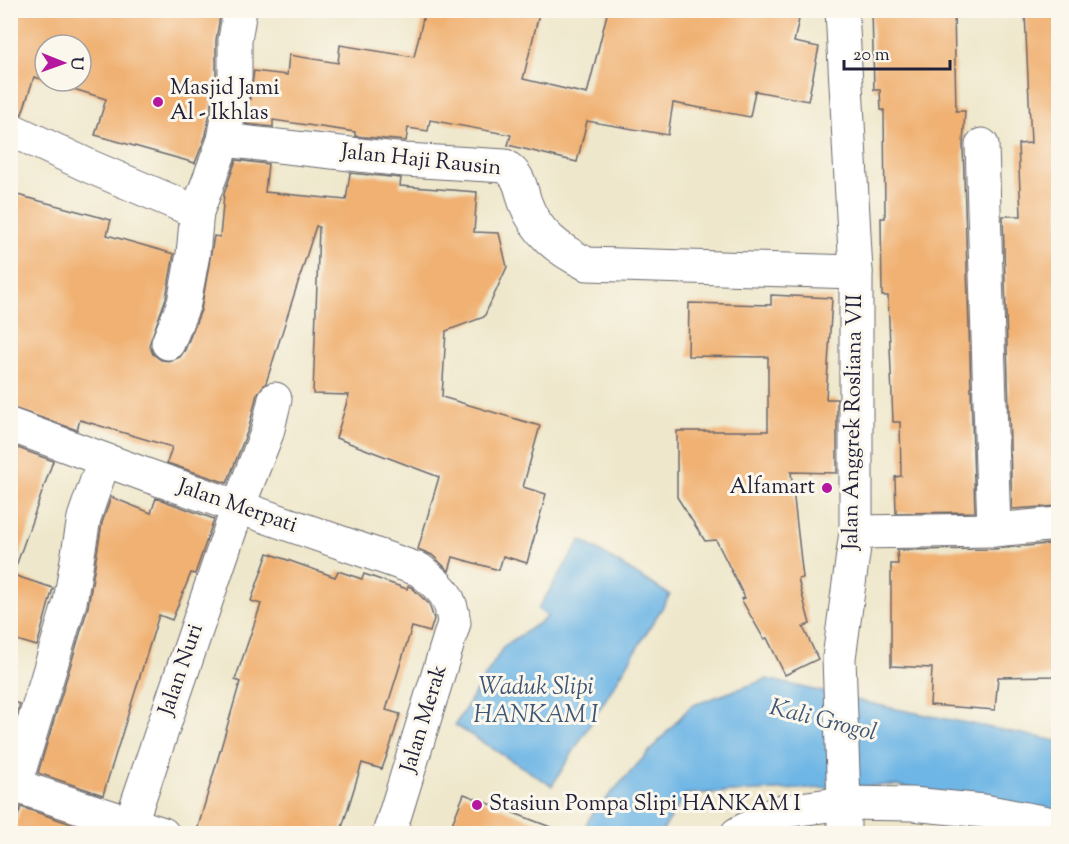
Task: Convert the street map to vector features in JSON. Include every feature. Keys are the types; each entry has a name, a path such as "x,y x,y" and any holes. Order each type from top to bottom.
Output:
{"street":[{"path":"168,343 184,303 194,254 197,212 224,140 235,77 235,40 240,10"},
{"name":"Jalan Anggrek Rosliana VII","path":"842,10 856,272 856,532 839,658 844,809"},
{"path":"10,129 91,167 197,212"},
{"name":"Jalan Haji Rausin","path":"224,140 405,160 505,166 514,172 521,184 526,203 541,232 560,250 587,264 856,272"},
{"path":"982,146 994,530"},
{"name":"Jalan Nuri","path":"129,828 238,507 267,433 275,399"},
{"name":"Jalan Merpati","path":"10,425 420,570 442,589 452,604"},
{"path":"104,460 84,518 70,602 13,784 129,828 163,834"},
{"path":"856,532 994,530 1059,524"},
{"name":"Jalan Merak","path":"389,834 454,624 452,604"},
{"path":"737,834 778,812 912,804 984,811 1059,825"}],"water":[{"name":"Waduk Slipi HANKAM I","path":"581,540 670,595 552,786 455,725 504,646 548,617 538,609"},
{"name":"Kali Grogol","path":"767,679 891,708 1058,741 1058,821 896,785 686,794 661,833 581,834 592,814 691,706"}],"building":[{"path":"10,10 221,10 216,40 216,75 206,135 195,163 95,135 106,99 87,93 93,93 93,33 33,33 33,80 22,114 10,111"},
{"path":"425,10 540,10 523,79 587,94 608,10 801,10 794,42 819,47 808,101 755,91 750,117 673,103 668,135 587,121 577,162 508,145 511,135 430,120 428,131 408,128 406,141 355,136 355,132 273,120 273,127 246,124 254,71 287,75 289,55 338,63 340,45 414,57"},
{"path":"872,10 954,10 956,111 965,111 963,146 975,512 896,513 895,477 901,476 900,422 893,422 888,296 882,296 881,218 885,218 884,110 881,110 880,90 874,90"},
{"path":"1059,11 1059,506 1012,509 1003,216 1021,216 1018,144 1031,143 1025,13"},
{"path":"236,160 268,164 265,192 346,200 350,173 401,178 400,186 477,192 474,232 499,233 507,267 484,317 446,331 442,397 540,426 523,487 546,494 527,563 503,556 499,570 453,557 449,571 432,555 418,549 439,477 336,438 349,395 313,394 319,227 316,226 266,383 257,394 249,427 227,483 167,463 172,447 80,420 77,430 10,407 10,193 111,220 107,235 174,254 166,298 149,345 153,354 161,360 171,361 180,357 185,350 201,310 214,236 220,237 224,194"},
{"path":"771,295 832,298 826,399 837,399 837,473 791,472 803,578 798,579 810,624 803,627 818,659 785,675 767,638 764,639 741,599 745,598 716,540 705,541 677,497 677,431 768,431 768,357 688,356 689,303 771,305"},
{"path":"10,445 53,461 15,569 10,568"},
{"path":"111,497 151,513 156,498 214,519 195,574 191,573 172,620 159,615 103,795 38,773 88,607 102,523"},
{"path":"1059,543 1059,676 998,677 995,710 930,705 932,668 891,666 891,564 898,564 897,550 994,549"},
{"path":"268,553 335,577 338,571 362,579 364,574 407,589 408,586 411,587 429,604 434,619 430,632 412,627 386,710 400,714 390,747 382,769 362,763 340,834 196,834 240,682 235,680 261,604 251,601"},
{"path":"10,574 53,588 37,646 10,638"},
{"path":"10,701 20,704 10,735"},
{"name":"Stasiun Pompa Slipi HANKAM I","path":"464,794 561,831 561,834 448,834"},
{"path":"21,807 92,831 91,834 12,834"}],"place":[{"name":"Masjid Jami Al - Ikhlas","path":"158,102"},
{"name":"Alfamart","path":"827,488"},
{"name":"Stasiun Pompa Slipi HANKAM I","path":"477,805"}]}
